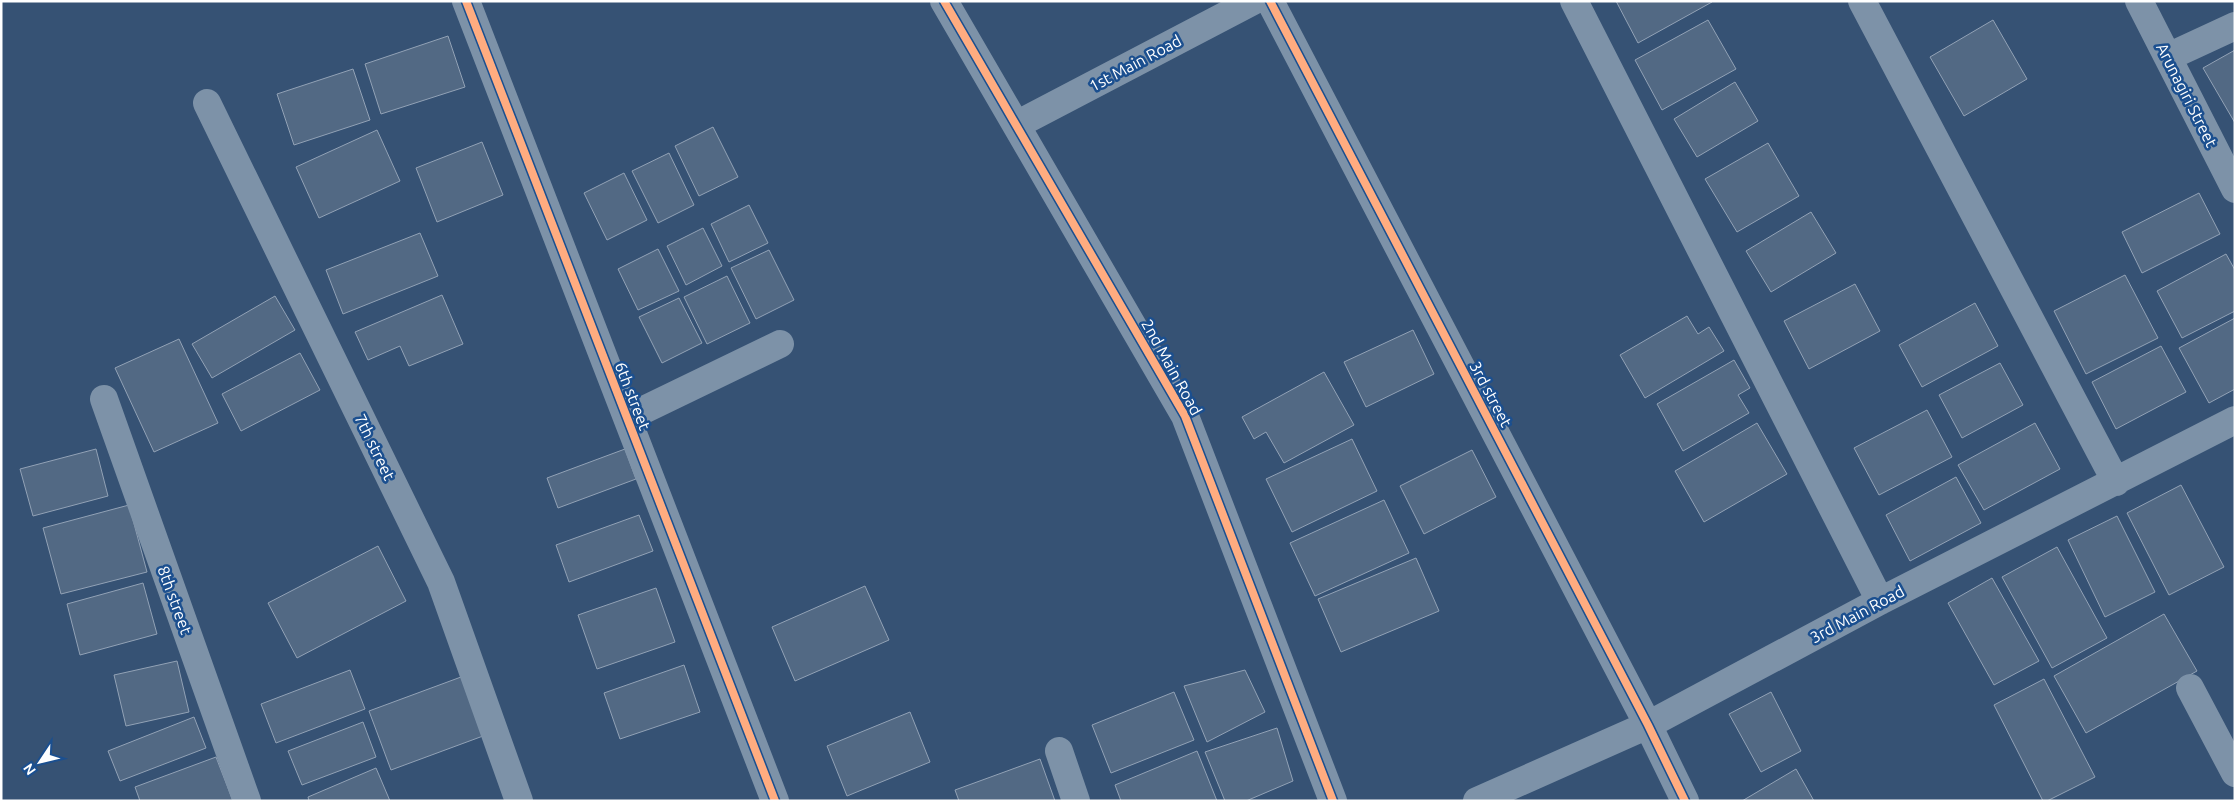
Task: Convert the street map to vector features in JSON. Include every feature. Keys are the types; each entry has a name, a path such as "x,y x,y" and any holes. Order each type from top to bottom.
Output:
{"street":[{"name":"6th street","path":"466,1 775,801"},
{"name":"2nd Main Road","path":"944,1 1185,416 1333,801"},
{"name":"1st Main Road","path":"1016,126 1253,1"},
{"name":"3rd street","path":"1270,1 1648,725 1685,801"},
{"path":"1574,1 1880,601"},
{"path":"1862,1 2116,482"},
{"name":"Arunagiri Street","path":"2139,1 2235,189"},
{"path":"2168,57 2235,26"},
{"name":"7th street","path":"207,102 441,582 519,801"},
{"path":"627,418 780,344"},
{"name":"8th street","path":"104,399 247,801"},
{"name":"3rd Main Road","path":"1477,801 1648,725 1880,601 2235,420"},
{"path":"2190,688 2235,773"},
{"path":"1059,750 1076,801"}],"building":[{"path":"1616,1 1712,1 1712,2 1638,43"},
{"path":"1708,20 1736,69 1662,110 1635,60"},
{"path":"1993,20 2027,79 1964,116 1930,57"},
{"path":"448,36 465,87 381,114 365,64"},
{"path":"2235,50 2235,123 2203,68"},
{"path":"353,69 370,120 294,145 277,94"},
{"path":"1735,82 1758,121 1697,157 1674,119"},
{"path":"713,127 738,177 699,196 675,146"},
{"path":"377,130 400,181 319,218 296,167"},
{"path":"482,142 503,195 437,222 416,168"},
{"path":"1768,143 1799,196 1737,232 1705,179"},
{"path":"669,153 694,205 658,223 632,171"},
{"path":"624,173 647,220 607,240 584,193"},
{"path":"2199,193 2220,234 2142,273 2122,232"},
{"path":"749,205 768,243 729,262 711,224"},
{"path":"1811,212 1836,253 1771,292 1746,251"},
{"path":"703,228 722,266 686,285 667,246"},
{"path":"420,233 438,276 343,314 326,270"},
{"path":"658,249 679,291 638,310 618,269"},
{"path":"769,250 794,300 756,319 731,268"},
{"path":"2226,254 2235,270 2235,311 2182,338 2157,291"},
{"path":"2125,275 2158,338 2086,374 2054,311"},
{"path":"727,276 750,323 707,344 684,297"},
{"path":"1855,284 1880,331 1809,369 1784,321"},
{"path":"442,295 463,344 409,366 400,346 368,360 355,332"},
{"path":"275,296 295,330 212,378 192,344"},
{"path":"679,298 702,343 662,363 639,317"},
{"path":"1975,303 1998,346 1922,387 1899,345"},
{"path":"1687,316 1698,334 1709,327 1724,351 1645,398 1620,355"},
{"path":"2235,318 2235,389 2209,403 2179,348"},
{"path":"1413,330 1434,374 1366,407 1344,362"},
{"path":"179,339 218,423 154,452 115,368"},
{"path":"2161,346 2186,392 2116,429 2092,382"},
{"path":"300,353 320,390 241,431 222,394"},
{"path":"1734,360 1750,388 1738,395 1749,413 1683,451 1657,404"},
{"path":"2000,363 2023,405 1962,438 1939,395"},
{"path":"1324,372 1354,425 1284,463 1266,432 1254,439 1242,417"},
{"path":"1927,410 1952,457 1879,495 1854,448"},
{"path":"1757,423 1787,474 1704,522 1675,471"},
{"path":"2035,423 2060,469 1984,510 1958,465"},
{"path":"1352,439 1377,491 1292,532 1266,479"},
{"path":"96,449 108,496 33,516 20,469"},
{"path":"625,449 636,479 558,508 547,478"},
{"path":"1472,450 1496,497 1424,534 1400,486"},
{"path":"1956,477 1981,523 1910,561 1886,515"},
{"path":"2181,485 2224,567 2169,595 2127,513"},
{"path":"1384,500 1409,553 1315,596 1290,543"},
{"path":"129,505 147,572 61,594 43,528"},
{"path":"639,515 653,551 569,582 556,545"},
{"path":"2117,516 2155,592 2105,617 2068,540"},
{"path":"378,546 406,601 297,658 268,603"},
{"path":"2057,547 2107,638 2052,668 2002,577"},
{"path":"1416,558 1439,611 1341,652 1318,599"},
{"path":"1992,578 2039,661 1994,685 1948,603"},
{"path":"143,583 157,634 80,655 67,604"},
{"path":"865,586 889,640 795,681 772,627"},
{"path":"656,588 675,642 597,669 578,615"},
{"path":"2164,614 2197,671 2086,733 2054,676"},
{"path":"177,661 189,712 126,726 114,675"},
{"path":"684,665 700,712 620,739 604,693"},
{"path":"350,670 365,709 276,743 261,704"},
{"path":"1245,670 1265,712 1207,742 1184,686"},
{"path":"461,677 483,736 391,770 369,711"},
{"path":"2044,679 2095,777 2047,801 2043,801 1994,705"},
{"path":"1174,692 1194,740 1111,773 1092,725"},
{"path":"1771,692 1801,751 1761,772 1729,714"},
{"path":"910,712 930,762 847,796 827,746"},
{"path":"194,717 206,748 120,781 108,751"},
{"path":"363,722 376,757 302,785 288,751"},
{"path":"1277,728 1293,781 1246,801 1225,801 1205,752"},
{"path":"1197,751 1217,801 1121,801 1115,785"},
{"path":"216,757 233,801 140,801 135,787"},
{"path":"1040,759 1055,801 959,801 955,790"},
{"path":"376,768 390,801 309,801 308,797"},
{"path":"1796,769 1814,801 1742,801"}],"cycle path":[{"path":"466,1 775,801"},
{"path":"944,1 1185,416 1333,801"},
{"path":"1270,1 1648,725 1685,801"}]}
